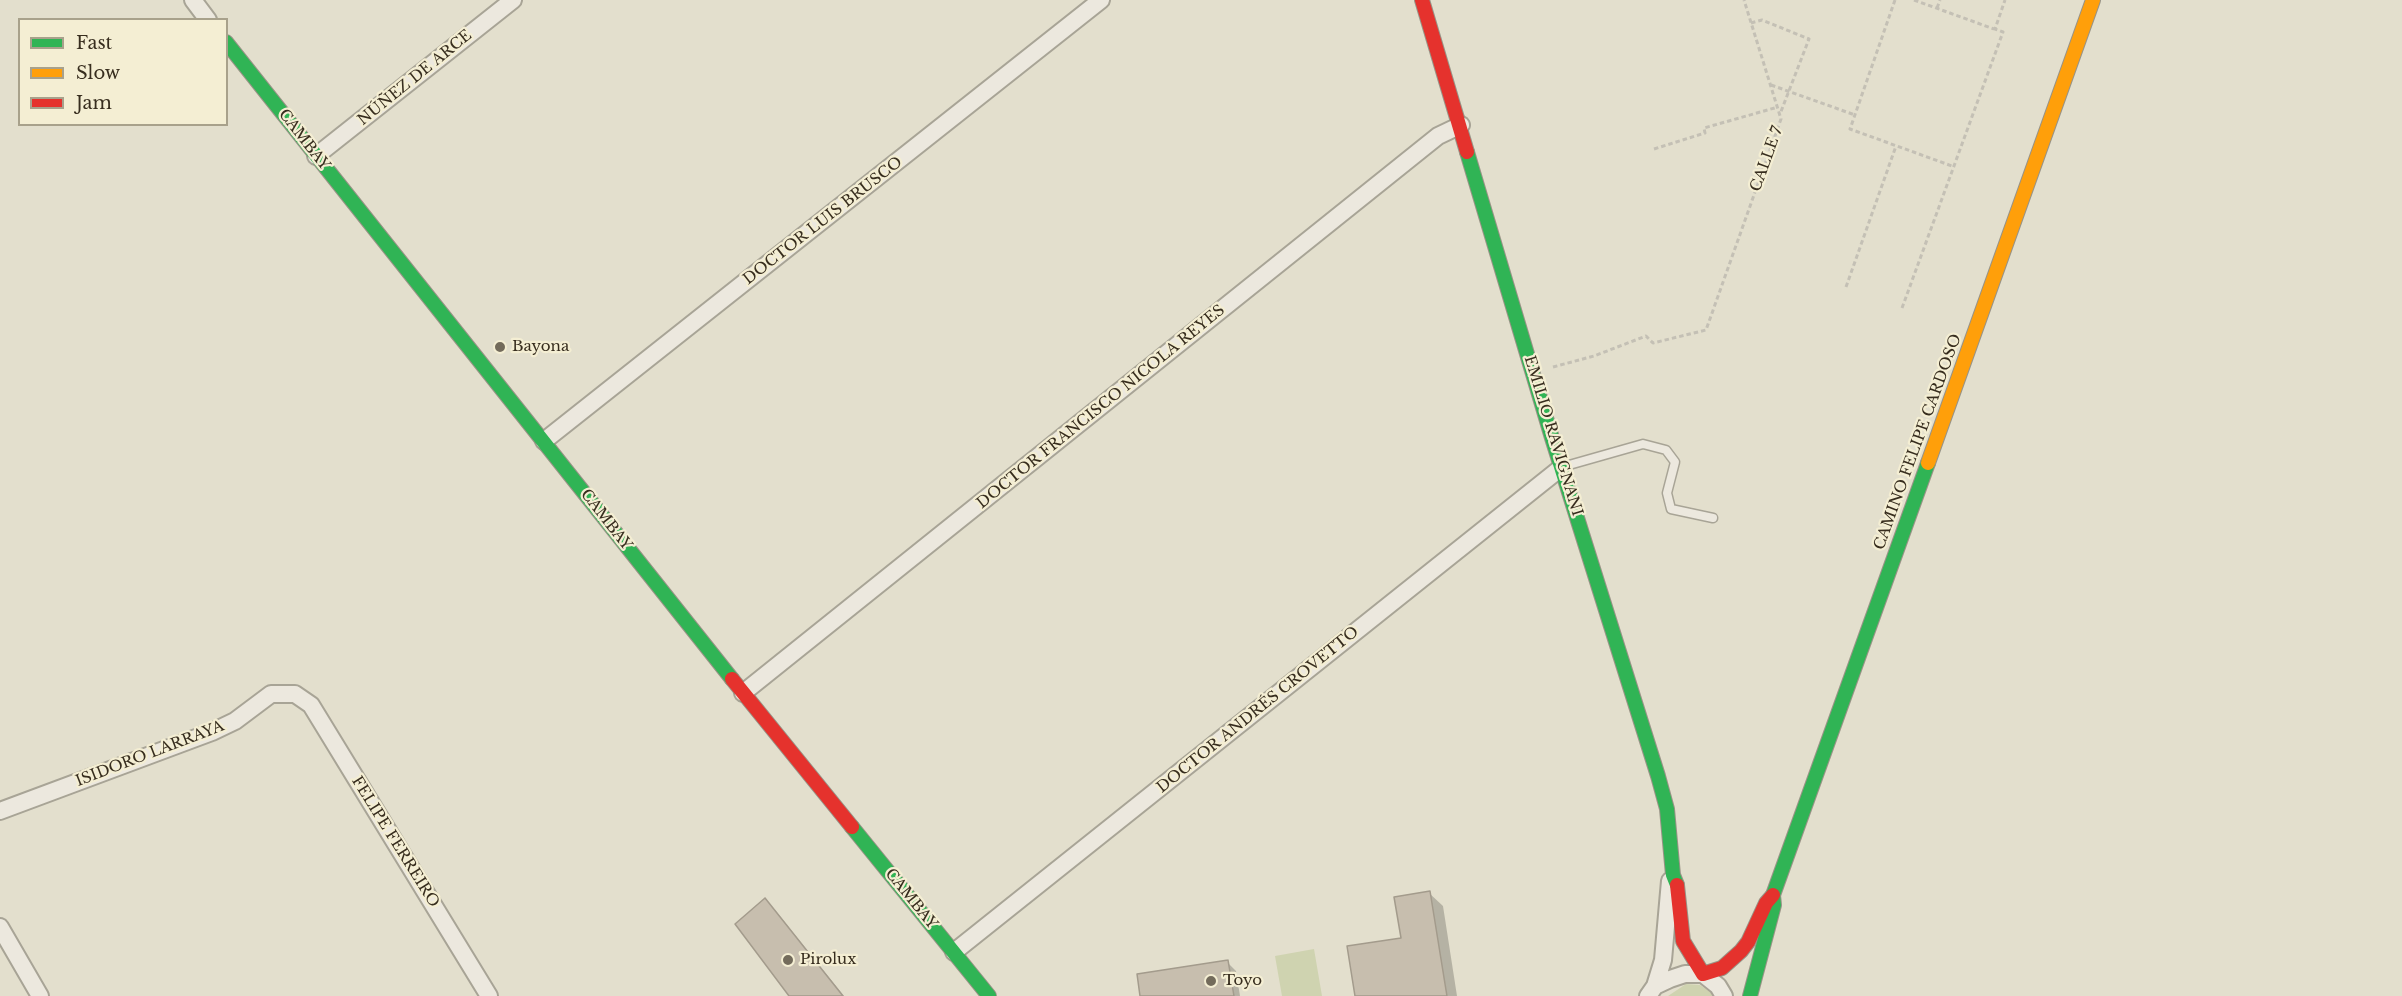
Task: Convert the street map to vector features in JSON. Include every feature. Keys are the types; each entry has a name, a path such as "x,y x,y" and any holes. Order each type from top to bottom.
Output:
{"street":[{"path":"193,0 206,18"},
{"name":"NÚÑEZ DE ARCE","path":"316,156 513,0"},
{"name":"DOCTOR LUIS BRUSCO","path":"544,441 1101,0"},
{"name":"EMILIO RAVIGNANI","path":"1422,0 1562,467 1658,776 1667,809 1673,875 1677,885 1683,941 1703,974 1718,986 1724,996"},
{"name":"CAMINO FELIPE CARDOSO","path":"1703,974 1722,968 1742,951 1766,903 1773,895 2093,0"},
{"name":"CAMBAY","path":"228,45 743,693 989,996"},
{"name":"DOCTOR FRANCISCO NICOLA REYES","path":"743,693 1438,135 1461,125"},
{"name":"DOCTOR ANDRÉS CROVETTO","path":"954,952 1562,467"},
{"name":"ISIDORO LARRAYA","path":"0,811 212,732 253,710 271,694 296,694"},
{"name":"FELIPE FERREIRO","path":"296,694 311,705 489,996"},
{"name":"EMILIO RAVIGNANI","path":"1651,991 1663,960 1668,885 1673,875"},
{"name":"CAMINO FELIPE CARDOSO","path":"1750,996 1774,905 1773,895"},
{"path":"0,927 40,996"},
{"name":"EMILIO RAVIGNANI","path":"1651,991 1684,974 1703,974"}],"lane":[{"path":"1562,467 1643,444 1666,450 1675,462 1667,493 1671,509 1713,518"}],"path":[{"name":"CALLE 7","path":"1534,373 1594,356 1646,336 1653,343 1706,330 1780,124 1778,107 1744,0"},
{"path":"1895,0 1850,129 1952,166"},
{"path":"1902,308 1952,166 2003,32 1914,0"},
{"path":"1937,8 1940,0"},
{"path":"1995,29 2005,0"},
{"path":"1751,23 1761,20 1809,39 1780,115"},
{"path":"1771,85 1855,115"},
{"path":"1654,149 1705,133 1704,128 1778,107"},
{"path":"1846,288 1896,146"}],"green space":[{"path":"1314,949 1322,996 1282,996 1275,956"},
{"path":"1686,984 1700,985 1716,996 1668,996"}],"building":[{"path":"1430,891 1447,996 1355,996 1347,946 1401,938 1394,897"},
{"name":"Pirolux","path":"765,898 843,996 789,996 735,924"},
{"path":"1228,960 1234,996 1140,996 1137,974"}],"traffic: fast":[{"path":"228,45 732,679"},
{"path":"1467,152 1552,438 1658,776 1667,809 1673,875 1677,885"},
{"path":"1750,996 1774,905 1773,895 1928,463"},
{"path":"852,827 989,996"}],"traffic: slow":[{"path":"1928,463 2093,0"}],"traffic: jam":[{"path":"1422,0 1467,152"},
{"path":"732,679 852,827"},
{"path":"1677,885 1683,941 1703,974 1722,968 1741,951 1748,942 1766,903 1773,895"}],"place":[{"name":"Bayona","path":"500,347"},
{"name":"Pirolux","path":"788,960"},
{"name":"Toyo","path":"1211,981"}]}
